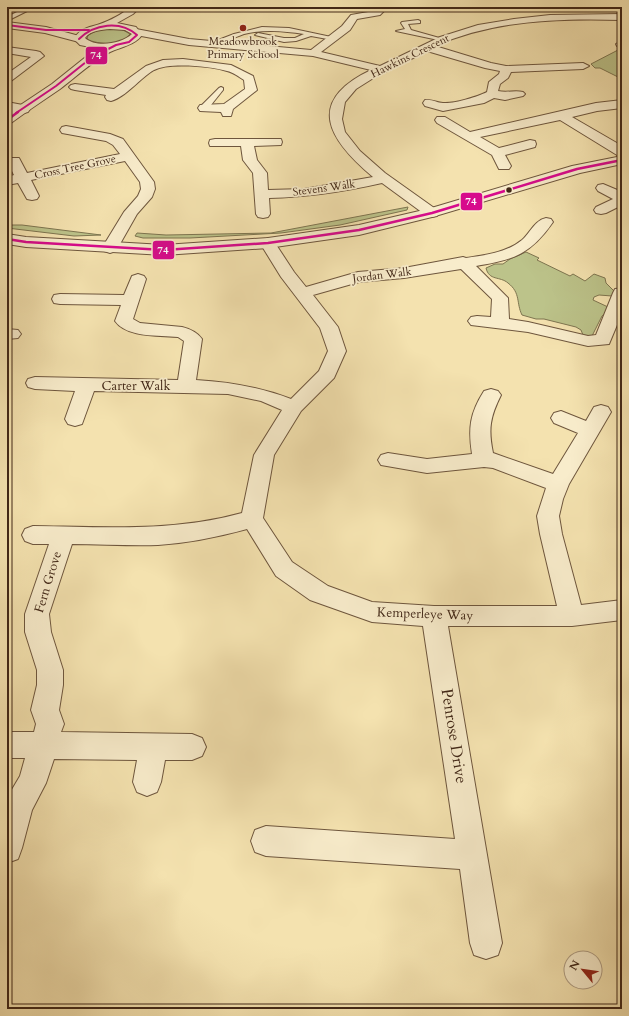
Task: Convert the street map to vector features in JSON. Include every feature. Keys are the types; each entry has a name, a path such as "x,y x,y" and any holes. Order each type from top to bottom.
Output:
{"street":[{"path":"313,53 346,28 354,17 377,12 379,11 378,7"},
{"path":"589,7 596,16"},
{"path":"101,27 133,10"},
{"path":"129,42 137,35 129,20 133,10"},
{"path":"503,12 514,22"},
{"name":"Hawkins Crescent","path":"432,212 351,151 338,132 335,113 342,98 360,81 379,69 441,40 477,29 514,22 555,17 622,17"},
{"path":"7,25 46,30 79,38 81,42 93,46 116,45 129,42 189,42 252,47 313,53 379,69"},
{"path":"79,38 81,34 89,30 101,27 118,26 134,31 189,42"},
{"path":"46,30 89,30"},
{"path":"7,120 92,58 116,45"},
{"path":"92,58 93,46"},
{"path":"232,68 252,47"},
{"path":"426,47 489,66 506,69 550,64 583,66"},
{"path":"7,50 36,54 39,56 7,78"},
{"path":"75,87 114,95 150,68 163,63 183,62 232,68 249,78 251,90 227,110 204,108"},
{"path":"492,94 495,82 504,76 506,69"},
{"path":"429,103 443,107 480,100 492,94 504,96 519,94"},
{"path":"469,136 562,116 596,107 622,104"},
{"path":"7,106 24,109"},
{"path":"562,116 622,152"},
{"path":"55,140 78,120"},
{"path":"441,120 497,153 504,166"},
{"name":"Cross Tree Grove","path":"66,130 110,138 118,142 147,182 148,189 145,197 131,212 110,248"},
{"path":"247,142 250,160 260,173 262,214"},
{"path":"215,143 276,142"},
{"path":"497,153 530,144"},
{"name":"Cross Tree Grove","path":"7,181 128,156"},
{"path":"7,239 26,242 110,248 164,250 268,243 359,230 432,212 577,169 622,160"},
{"name":"Cross Tree Grove","path":"14,161 32,196"},
{"name":"Stevens Walk","path":"262,194 304,193 339,188 386,178"},
{"path":"603,188 622,199"},
{"path":"601,210 622,199"},
{"name":"Jordan Walk","path":"302,293 358,277 404,273 502,257 527,244 546,222"},
{"path":"252,519 264,455 294,407 327,374 337,350 329,327 287,274 268,243"},
{"path":"464,262 500,298 500,323"},
{"name":"Carter Walk","path":"138,279 124,321 136,328 182,332 193,339 186,386"},
{"path":"477,321 528,327 588,341 603,340 621,293"},
{"path":"60,299 131,300"},
{"name":"Carter Walk","path":"35,383 228,388 266,396 294,407"},
{"name":"Carter Walk","path":"75,419 87,385"},
{"path":"484,460 479,435 480,419 492,395"},
{"path":"561,418 596,421 558,484 552,499 548,516 550,534 572,616"},
{"path":"388,460 426,466 484,460 495,461 558,484"},
{"name":"Fern Grove","path":"33,535 158,536 183,534 227,526 252,519"},
{"name":"Kemperleye Way","path":"252,519 284,569 319,593 372,612 434,616 572,616 622,610"},
{"name":"Fern Grove","path":"7,848 19,804 32,783 50,724 45,710 50,685 50,670 38,632 37,614 63,536"},
{"name":"Penrose Drive","path":"434,616 486,943"},
{"path":"7,745 192,747"},
{"path":"147,782 153,747"},
{"path":"266,842 473,855"}],"lane":[{"path":"7,19 32,7"},
{"path":"410,31 404,23 418,22"},
{"path":"211,44 262,29 281,29 332,38"},
{"path":"399,32 410,31 441,40"},
{"path":"245,33 293,41 299,40 309,34"},
{"path":"204,108 221,89"}],"green space":[{"path":"101,29 121,29 130,34 122,41 110,43 91,41 87,39 88,35"},
{"path":"618,50 622,51 622,79 600,68 595,68 591,64"},
{"path":"408,207 407,210 340,225 281,233 190,238 143,238 135,236 137,233 166,235 271,233"},
{"path":"7,225 22,225 101,235 74,236 7,228"},
{"path":"526,252 539,258 537,260 570,276 573,274 585,281 594,274 605,278 606,283 616,293 612,296 599,295 594,297 593,300 608,307 592,336 588,338 576,327 522,315 517,294 512,287 505,281 492,277 487,272 486,268 495,264 503,264"}],"transit line":[{"name":"74","path":"7,25 46,30 89,30"},
{"name":"74","path":"7,120 56,86 91,58 116,45 129,42 137,35 132,30 124,27 108,26 91,30 79,39"},
{"name":"74","path":"7,239 26,242 164,250 268,243 359,230 432,213 577,169 622,160"}],"place":[{"name":"Meadowbrook Primary School","path":"243,28"}]}
